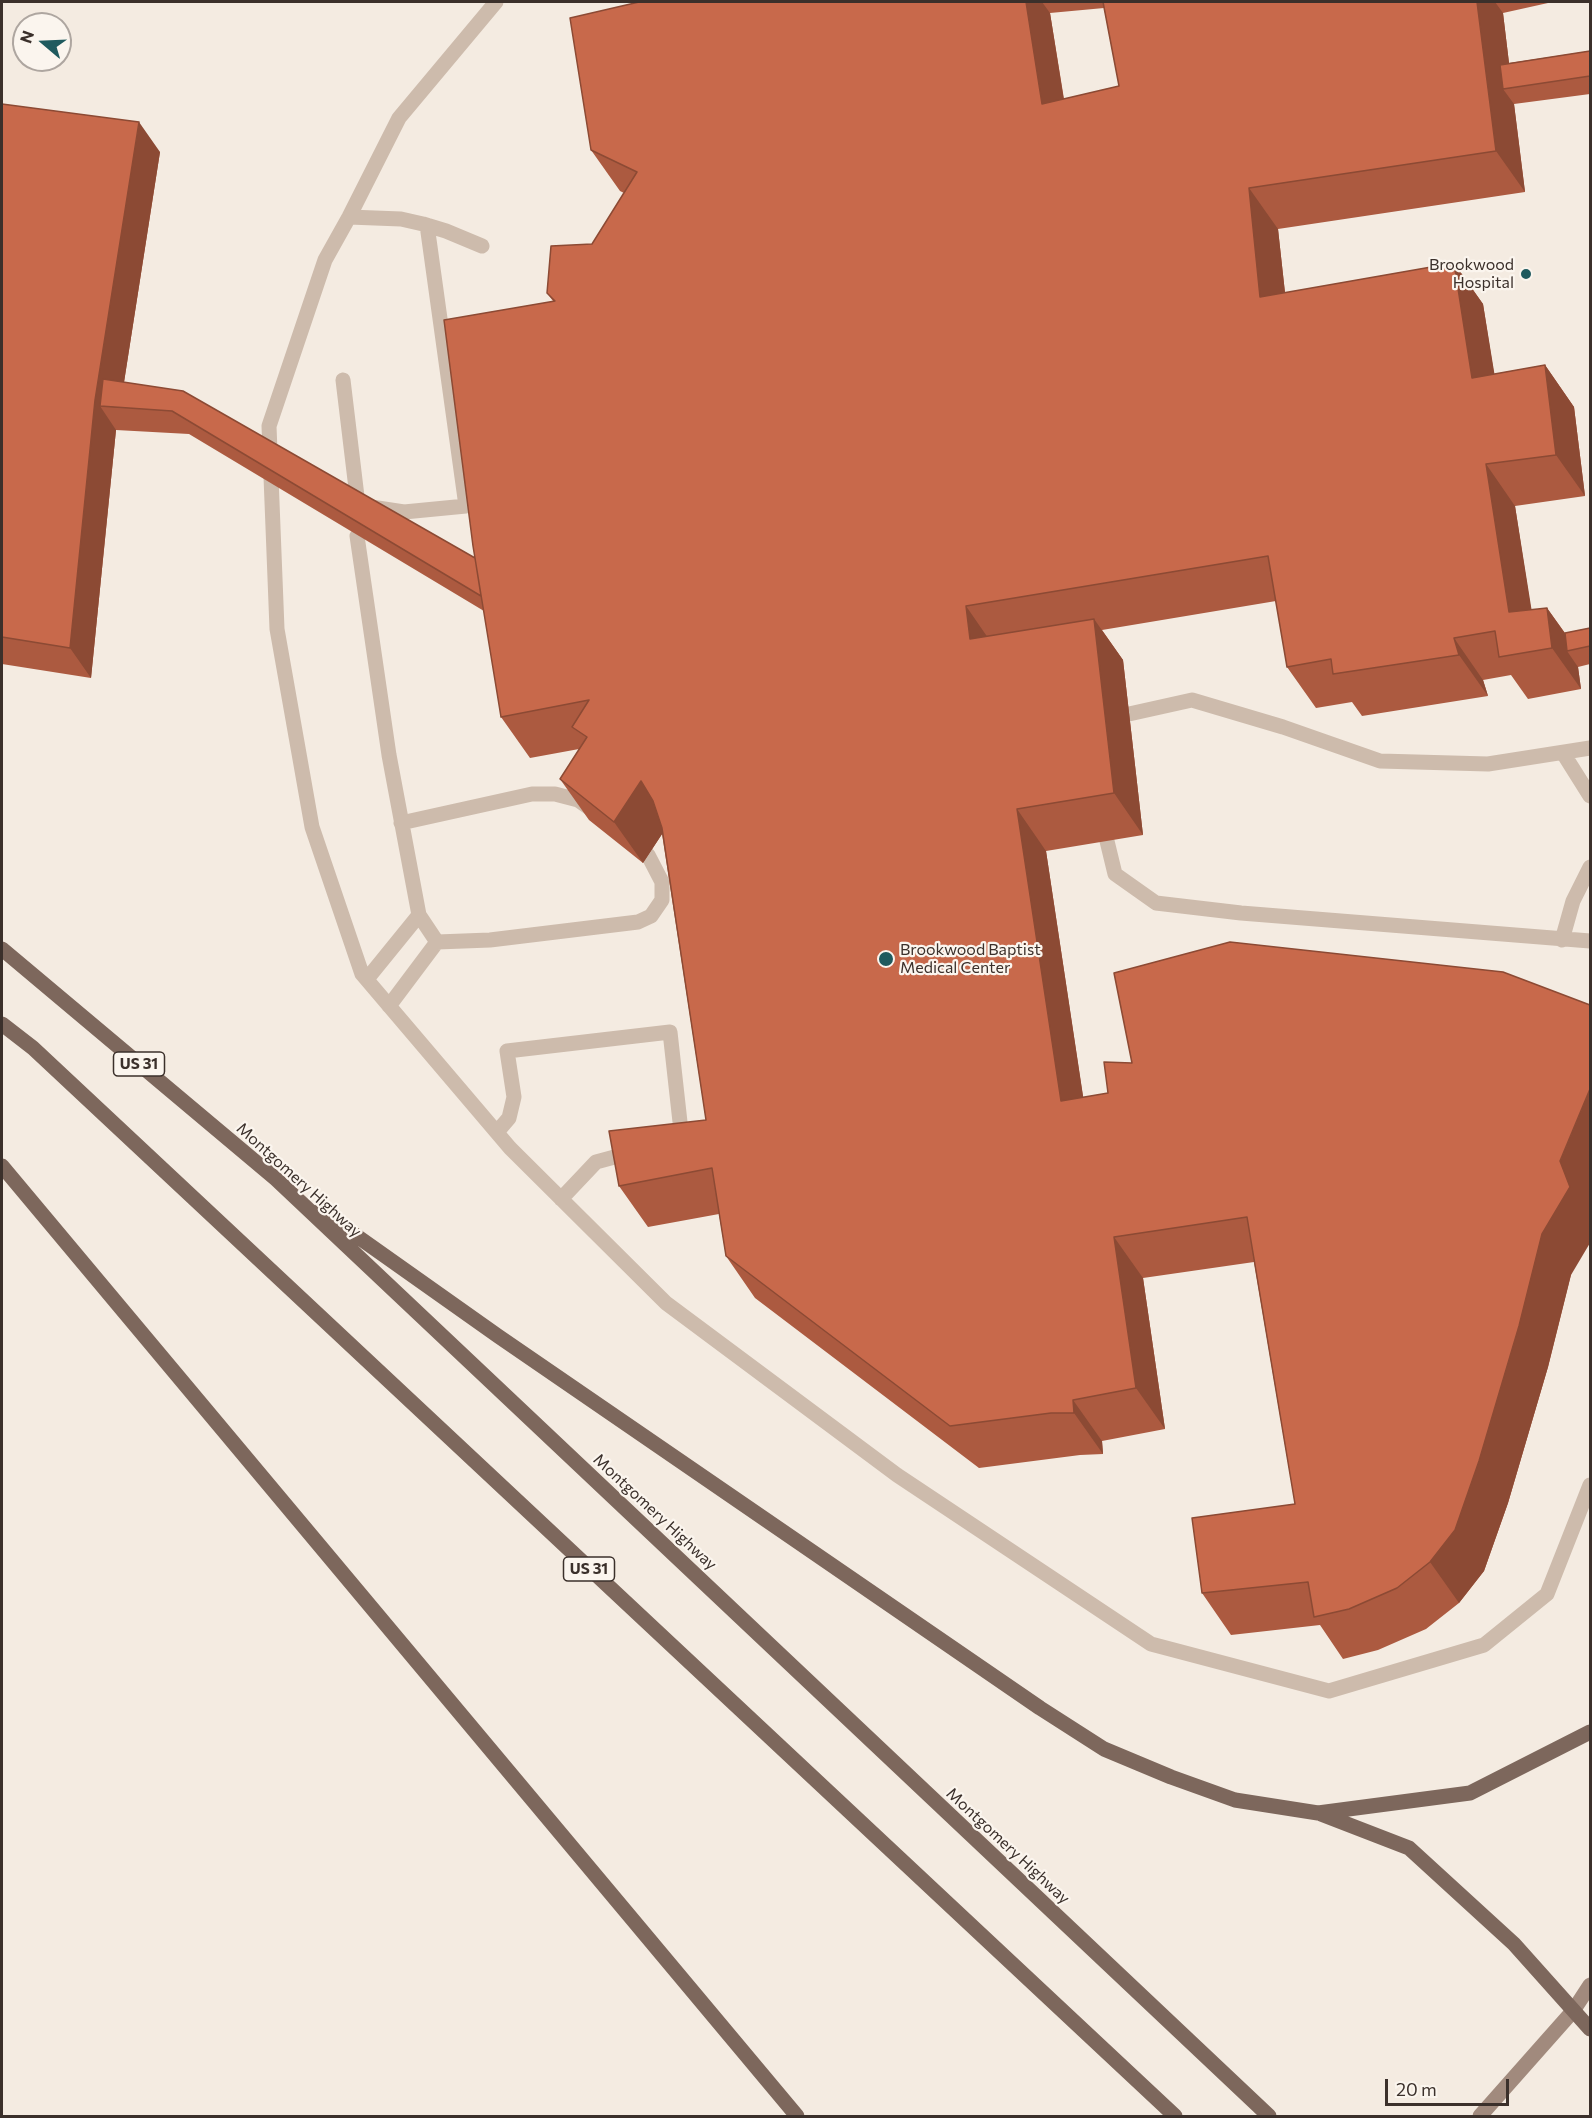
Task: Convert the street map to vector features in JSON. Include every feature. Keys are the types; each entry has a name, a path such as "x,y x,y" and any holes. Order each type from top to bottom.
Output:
{"main road":[{"name":"Montgomery Highway","path":"2,949 276,1179 1269,2116"},
{"name":"US 31","path":"2,1024 33,1048 1175,2116"},
{"path":"2,1166 797,2116"},
{"path":"276,1179 498,1336 1040,1708 1104,1749 1235,1800 1318,1813 1409,1848 1514,1944 1590,2029"},
{"path":"1318,1813 1470,1793 1590,1732"}],"street":[{"path":"1483,2113 1574,2011 1590,1985"}],"lane":[{"path":"496,2 399,118 325,260 269,426 277,628 312,827 362,974 497,1132 666,1303 897,1475 1151,1644 1329,1691 1484,1645 1548,1594 1590,1485"},
{"path":"349,217 401,219 427,225 482,246"},
{"path":"343,380 358,506 404,512 466,506 427,225"},
{"path":"357,536 389,755 419,915 437,942"},
{"path":"1129,714 1192,700 1380,761 1488,764 1590,748"},
{"path":"1563,753 1590,796"},
{"path":"401,823 532,794 555,794 578,800 594,812"},
{"path":"1107,841 1115,874 1156,903 1241,914 1590,941"},
{"path":"437,942 490,940 638,922 651,916 662,900 662,882 648,855"},
{"path":"1562,940 1573,901 1590,867"},
{"path":"367,979 419,915"},
{"path":"389,1006 437,942"},
{"path":"497,1132 509,1118 514,1097 507,1051 670,1032 682,1140 596,1161 561,1199"}],"building":[{"path":"639,2 1026,2 1042,104 1119,86 1103,2 1477,2 1496,151 1249,188 1260,297 1454,263 1472,378 1545,365 1556,455 1486,464 1509,612 1547,608 1552,648 1499,657 1495,631 1454,638 1459,655 1333,674 1331,659 1287,667 1268,556 966,606 970,639 1094,619 1114,793 1017,809 1061,1101 1108,1093 1104,1062 1132,1063 1114,973 1230,942 1503,972 1590,1005 1590,1089 1560,1161 1570,1187 1542,1234 1519,1326 1479,1461 1455,1530 1430,1562 1397,1588 1349,1609 1314,1617 1308,1582 1202,1593 1192,1518 1295,1504 1247,1217 1114,1237 1136,1388 1073,1400 1074,1413 1051,1413 950,1426 726,1256 712,1168 619,1186 609,1131 706,1120 662,828 653,801 641,781 614,822 560,779 587,737 572,727 589,700 501,717 473,546 444,320 555,301 547,293 551,246 592,244 637,172 591,150 570,18"},
{"path":"1590,51 1590,76 1503,89 1500,65"},
{"path":"2,104 139,122 95,400 70,648 2,637"},
{"path":"103,379 183,391 475,558 481,596 172,411 100,406"},
{"path":"1590,628 1590,646 1567,651 1565,633"}],"place":[{"name":"Brookwood Hospital","path":"1526,274"},
{"name":"Brookwood Baptist Medical Center","path":"886,959"}]}
